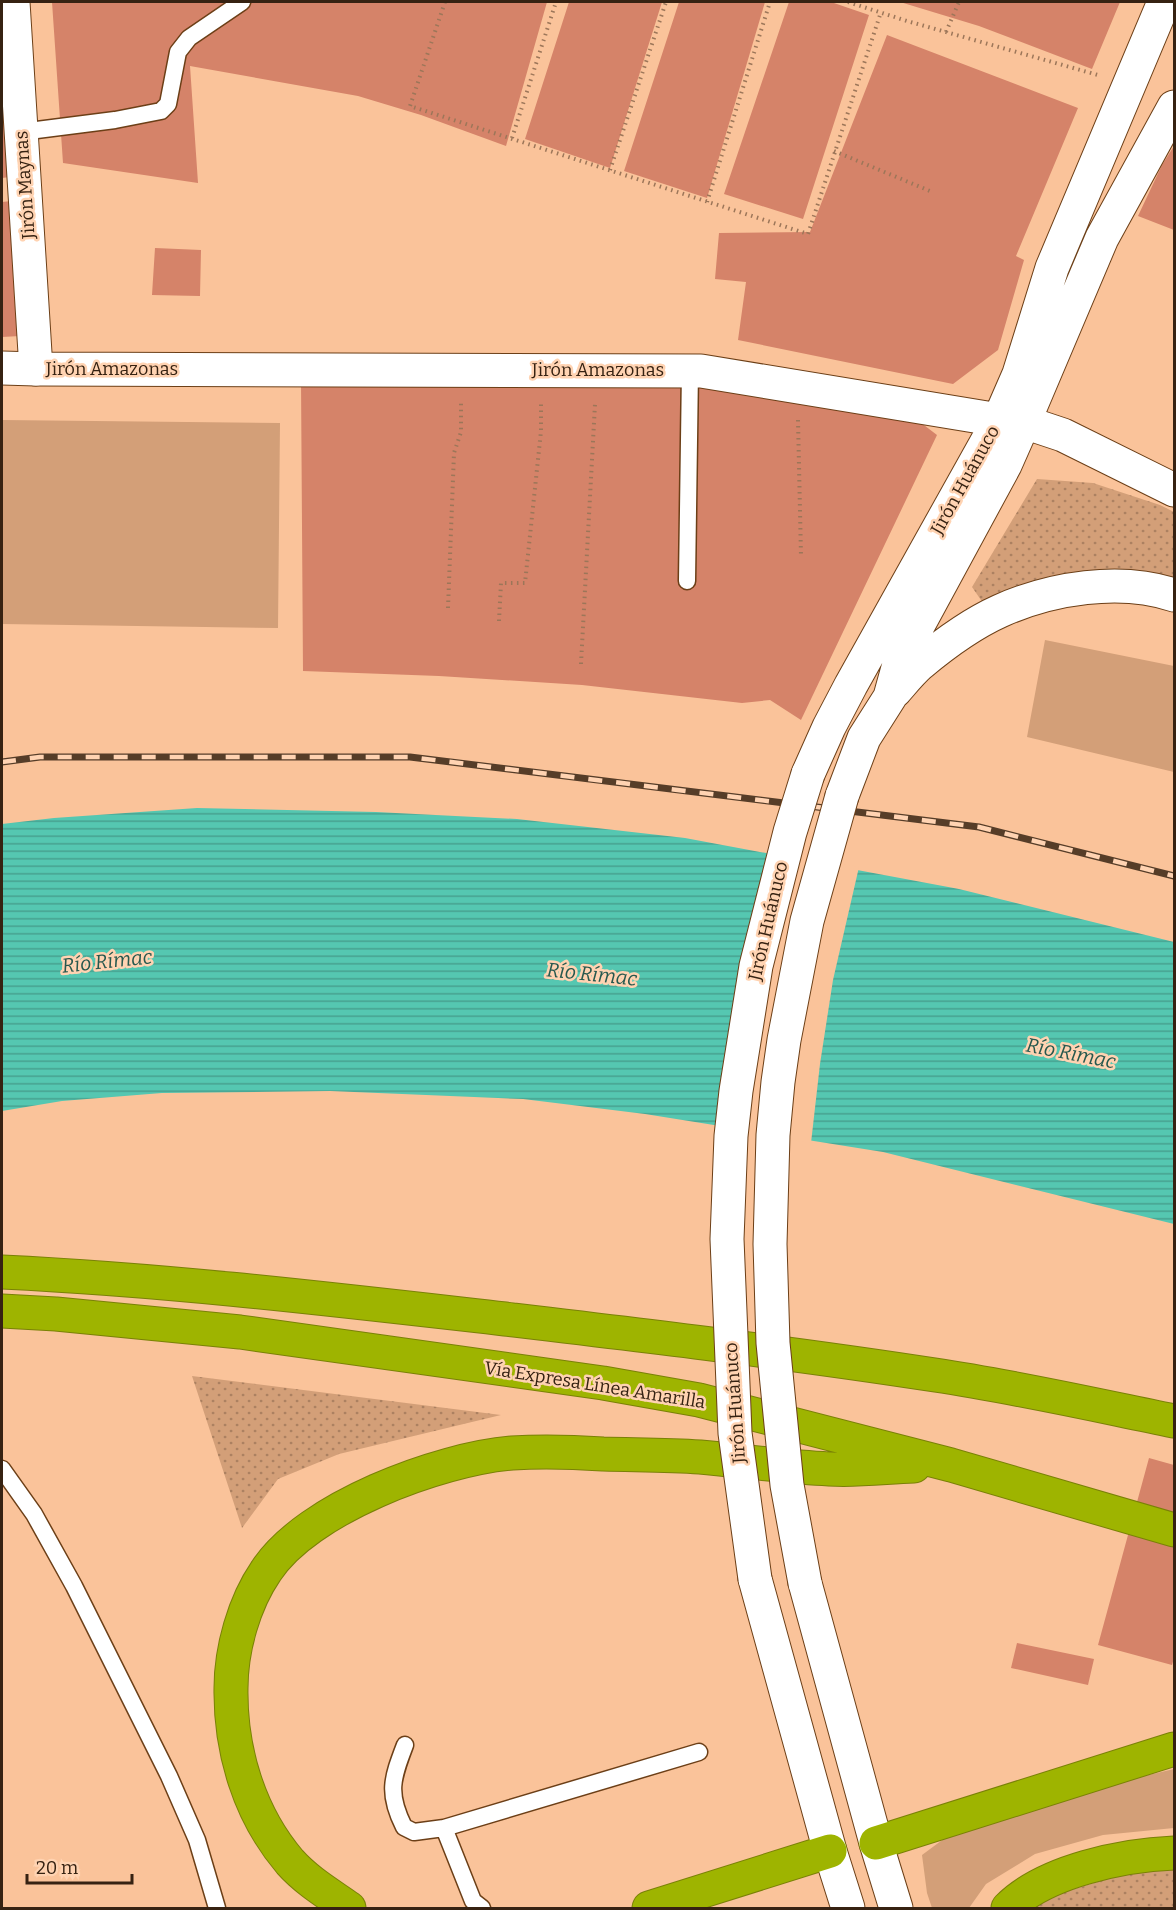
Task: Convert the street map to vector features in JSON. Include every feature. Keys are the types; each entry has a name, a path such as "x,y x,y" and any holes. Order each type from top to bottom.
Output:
{"highway":[{"path":"2,1272 171,1282 660,1338 946,1376 1174,1422"},
{"name":"Vía Expresa Línea Amarilla","path":"2,1311 240,1332 603,1383 699,1400 951,1465 1174,1530"},
{"path":"349,1908 318,1887 290,1862 268,1831 254,1805 234,1742 230,1714 231,1682 242,1623 254,1592 266,1570 291,1543 339,1509 396,1482 455,1464 509,1453 574,1452 699,1457 830,1469 951,1465"},
{"path":"876,1843 1174,1749"},
{"path":"649,1908 830,1851"},
{"path":"1008,1908 1015,1901 1059,1876 1113,1861 1174,1853"}],"main road":[{"name":"Jirón Maynas","path":"13,2 36,369"},
{"name":"Jirón Huánuco","path":"896,1908 805,1583 787,1485 773,1343 770,1244 773,1135 783,1050 807,921 842,796 864,738 890,697 901,657 1005,465 1019,374 1052,268 1164,2"},
{"name":"Jirón Huánuco","path":"848,1908 754,1579 735,1433 727,1239 731,1136 756,966 790,832 808,774 829,727 851,685 1012,421 1102,238 1174,107"},
{"name":"Jirón Amazonas","path":"2,368 690,370 1012,421 1063,435 1174,490"},
{"path":"890,697 918,665 977,622 1001,610 1051,594 1102,585 1157,589 1174,595"}],"lane":[{"path":"21,132 115,120 162,111 168,104 178,52 189,38 242,2"},
{"path":"687,581 690,370"},
{"path":"2,1468 34,1514 75,1586 169,1776 196,1840 217,1908"},
{"path":"405,1745 394,1775 395,1806 404,1827 414,1832 444,1828 699,1752"},
{"path":"444,1828 473,1901 482,1908"}],"path":[{"path":"445,2 410,106 808,234 881,12"},
{"path":"512,138 556,2"},
{"path":"610,170 666,2"},
{"path":"707,202 770,2"},
{"path":"848,2 1130,84"},
{"path":"946,32 959,2"},
{"path":"834,152 930,190"},
{"path":"448,608 454,453 461,432 462,369"},
{"path":"499,621 501,583 525,584 541,431 542,370"},
{"path":"581,664 597,370"},
{"path":"798,386 801,556"}],"shaded area":[{"path":"2,420 280,423 278,628 2,624"},
{"path":"1037,479 1093,483 1160,505 1174,512 1174,577 1115,571 1050,576 983,603 972,587"},
{"path":"1045,640 1174,666 1174,772 1027,737"},
{"path":"192,1376 501,1415 339,1454 278,1479 242,1528"},
{"path":"1174,1769 1174,1828 1103,1835 1035,1854 986,1884 969,1908 932,1908 927,1893 922,1855 949,1835 1140,1777"},
{"path":"1174,1867 1174,1908 1034,1908 1058,1894 1130,1872"}],"water":[{"name":"Río Rímac","path":"197,808 376,812 517,819 685,838 959,889 1174,942 1174,1224 883,1152 645,1114 523,1099 330,1091 162,1093 62,1101 2,1111 2,824"}],"pier":[{"path":"771,850 859,867 833,980 811,1143 715,1128 725,1052 741,967"}],"building":[{"path":"52,2 547,2 506,146 421,115 358,96 190,66 198,183 63,163"},
{"path":"569,2 662,2 610,168 525,139"},
{"path":"679,2 765,2 707,198 624,171"},
{"path":"789,2 831,2 869,15 803,219 724,194"},
{"path":"900,2 1120,2 1092,69 979,26"},
{"path":"887,35 1078,108 1016,256 1024,260 998,350 953,384 738,340 746,282 715,279 719,233 810,232"},
{"path":"2,90 10,177 2,178"},
{"path":"1174,146 1174,230 1138,216 1162,165"},
{"path":"11,201 20,336 2,337 2,202"},
{"path":"155,248 201,250 200,296 152,295"},
{"path":"301,380 620,388 674,386 739,390 912,416 937,435 801,720 770,700 742,703 582,685 439,676 303,671"},
{"path":"1149,1458 1174,1465 1174,1658 1172,1665 1098,1645"},
{"path":"1017,1643 1094,1659 1088,1685 1011,1668"}],"railway":[{"path":"2,762 40,757 410,757 979,827 1174,876"}]}
